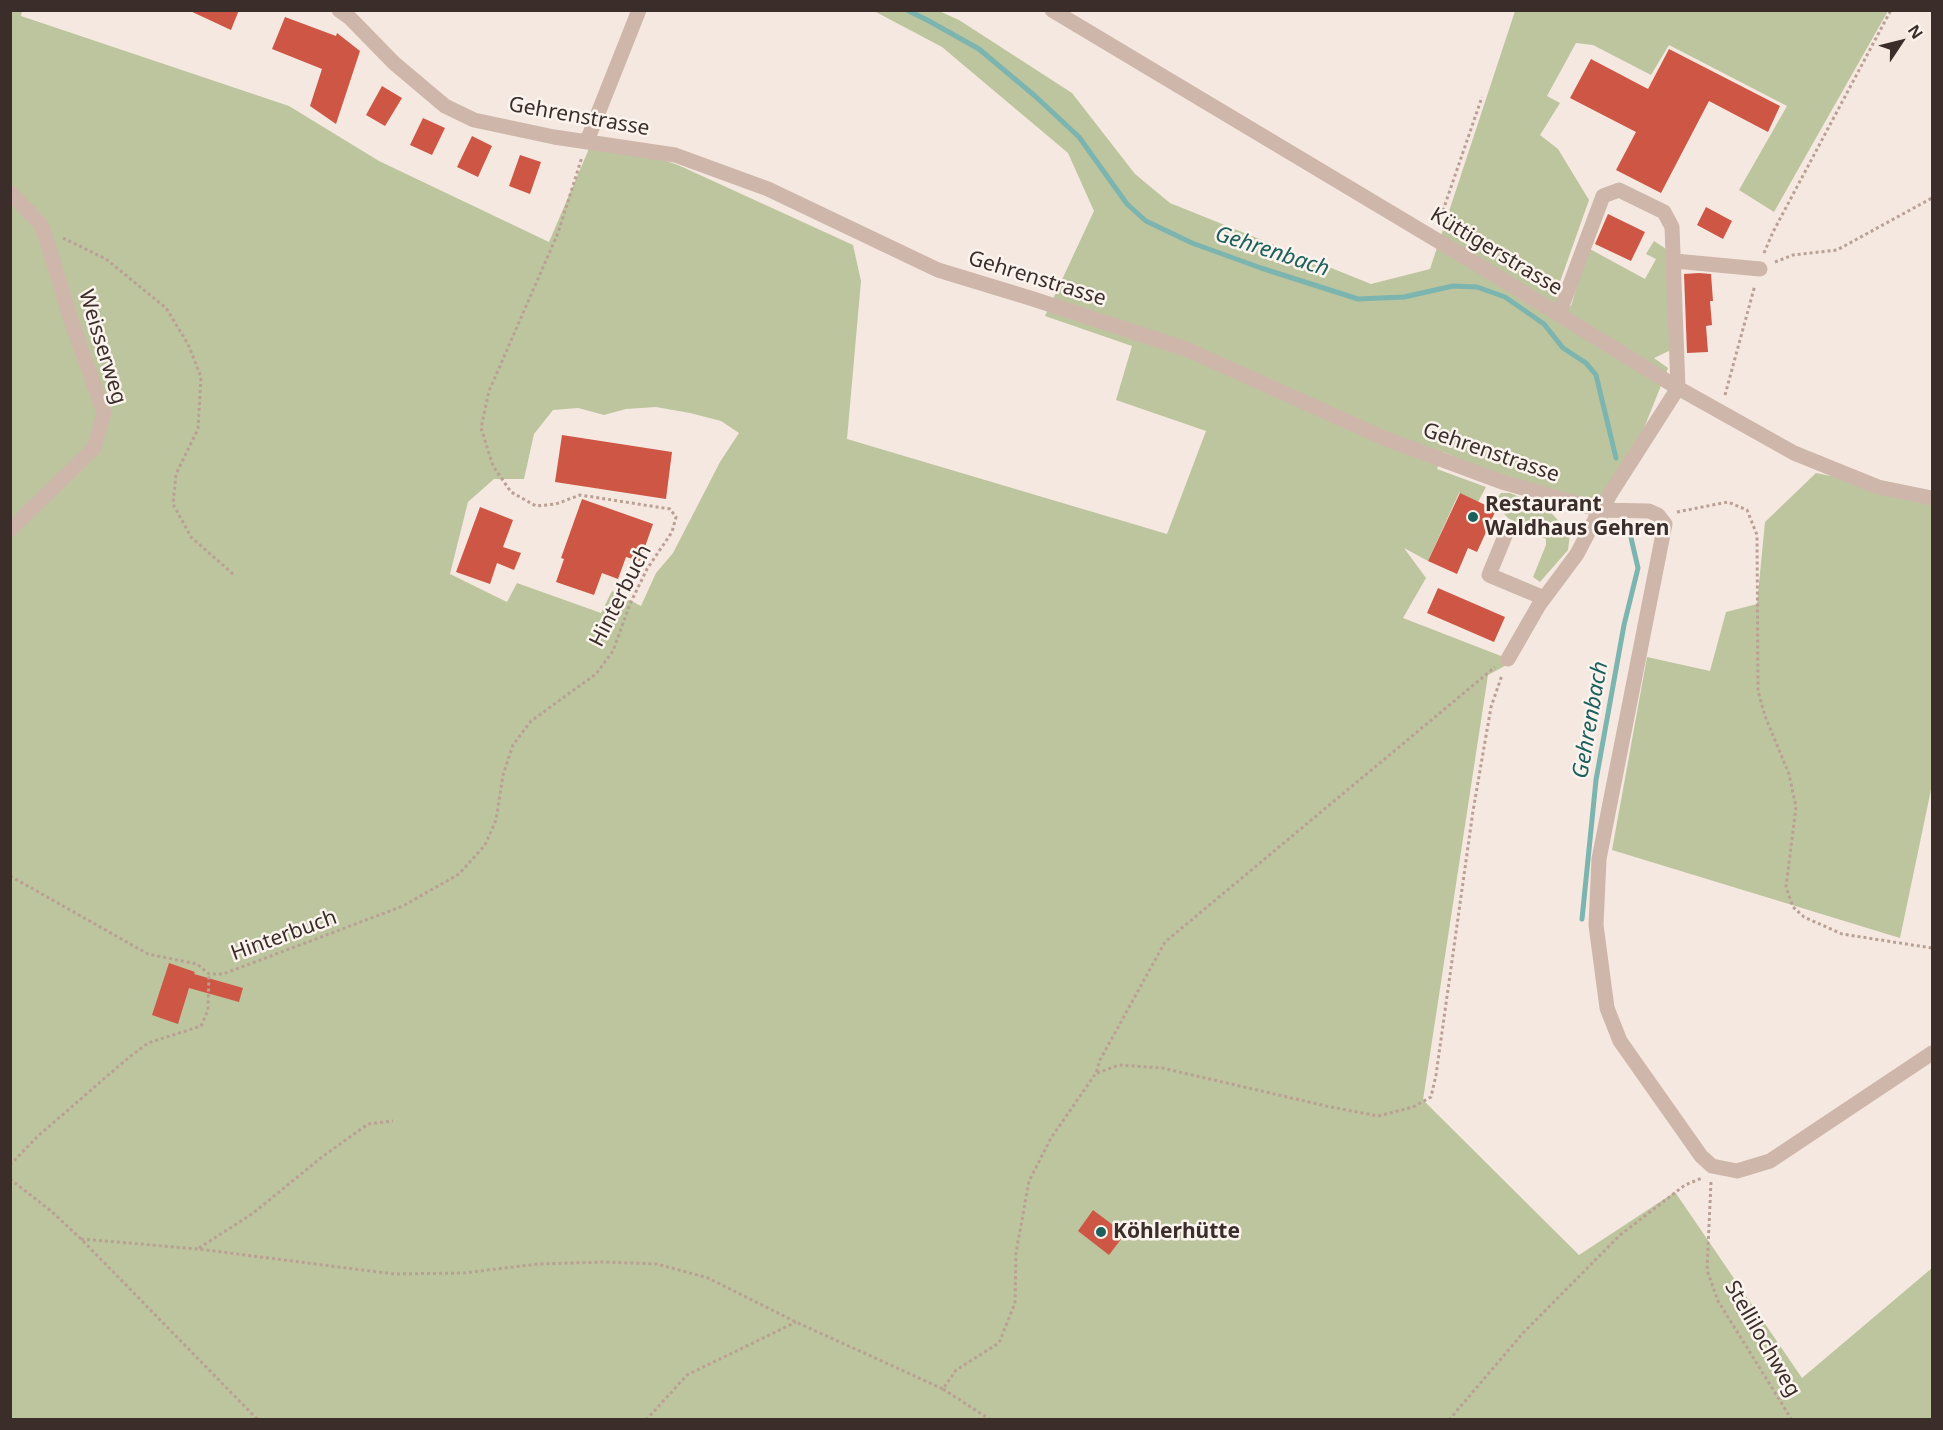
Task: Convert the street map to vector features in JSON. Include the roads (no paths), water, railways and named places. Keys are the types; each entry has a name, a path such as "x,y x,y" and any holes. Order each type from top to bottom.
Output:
{"street":[{"path":"587,141 639,10"},
{"name":"Küttigerstrasse","path":"1052,10 1434,238 1678,388 1794,453 1878,487 1932,498"},
{"name":"Gehrenstrasse","path":"346,13 394,63 444,106 474,120 554,137 675,154 768,189 938,270 1186,349 1386,439 1502,482 1600,510 1649,511 1658,515 1665,524 1599,859 1596,925 1607,1008 1620,1041 1701,1156 1712,1166 1737,1171 1770,1161 1932,1053"},
{"path":"1508,659 1544,598 1577,554 1600,510 1678,388 1675,261 1672,227 1664,212 1619,190 1603,196 1559,314"},
{"name":"Weisserweg","path":"10,192 41,225 104,413 94,448 10,530"},
{"path":"1675,261 1760,268"},
{"path":"1507,531 1489,575 1544,598"}],"waterway":[{"name":"Gehrenbach","path":"907,10 979,49 1035,96 1079,137 1127,204 1146,221 1192,243 1358,299 1404,297 1453,286 1477,287 1505,297 1544,324 1563,348 1586,363 1596,375 1616,458"},
{"name":"Gehrenbach","path":"1582,919 1596,780 1624,625 1638,568 1629,529"}],"place":[{"name":"Restaurant Waldhaus Gehren","path":"1473,517"},
{"name":"Köhlerhütte","path":"1101,1232"}]}
